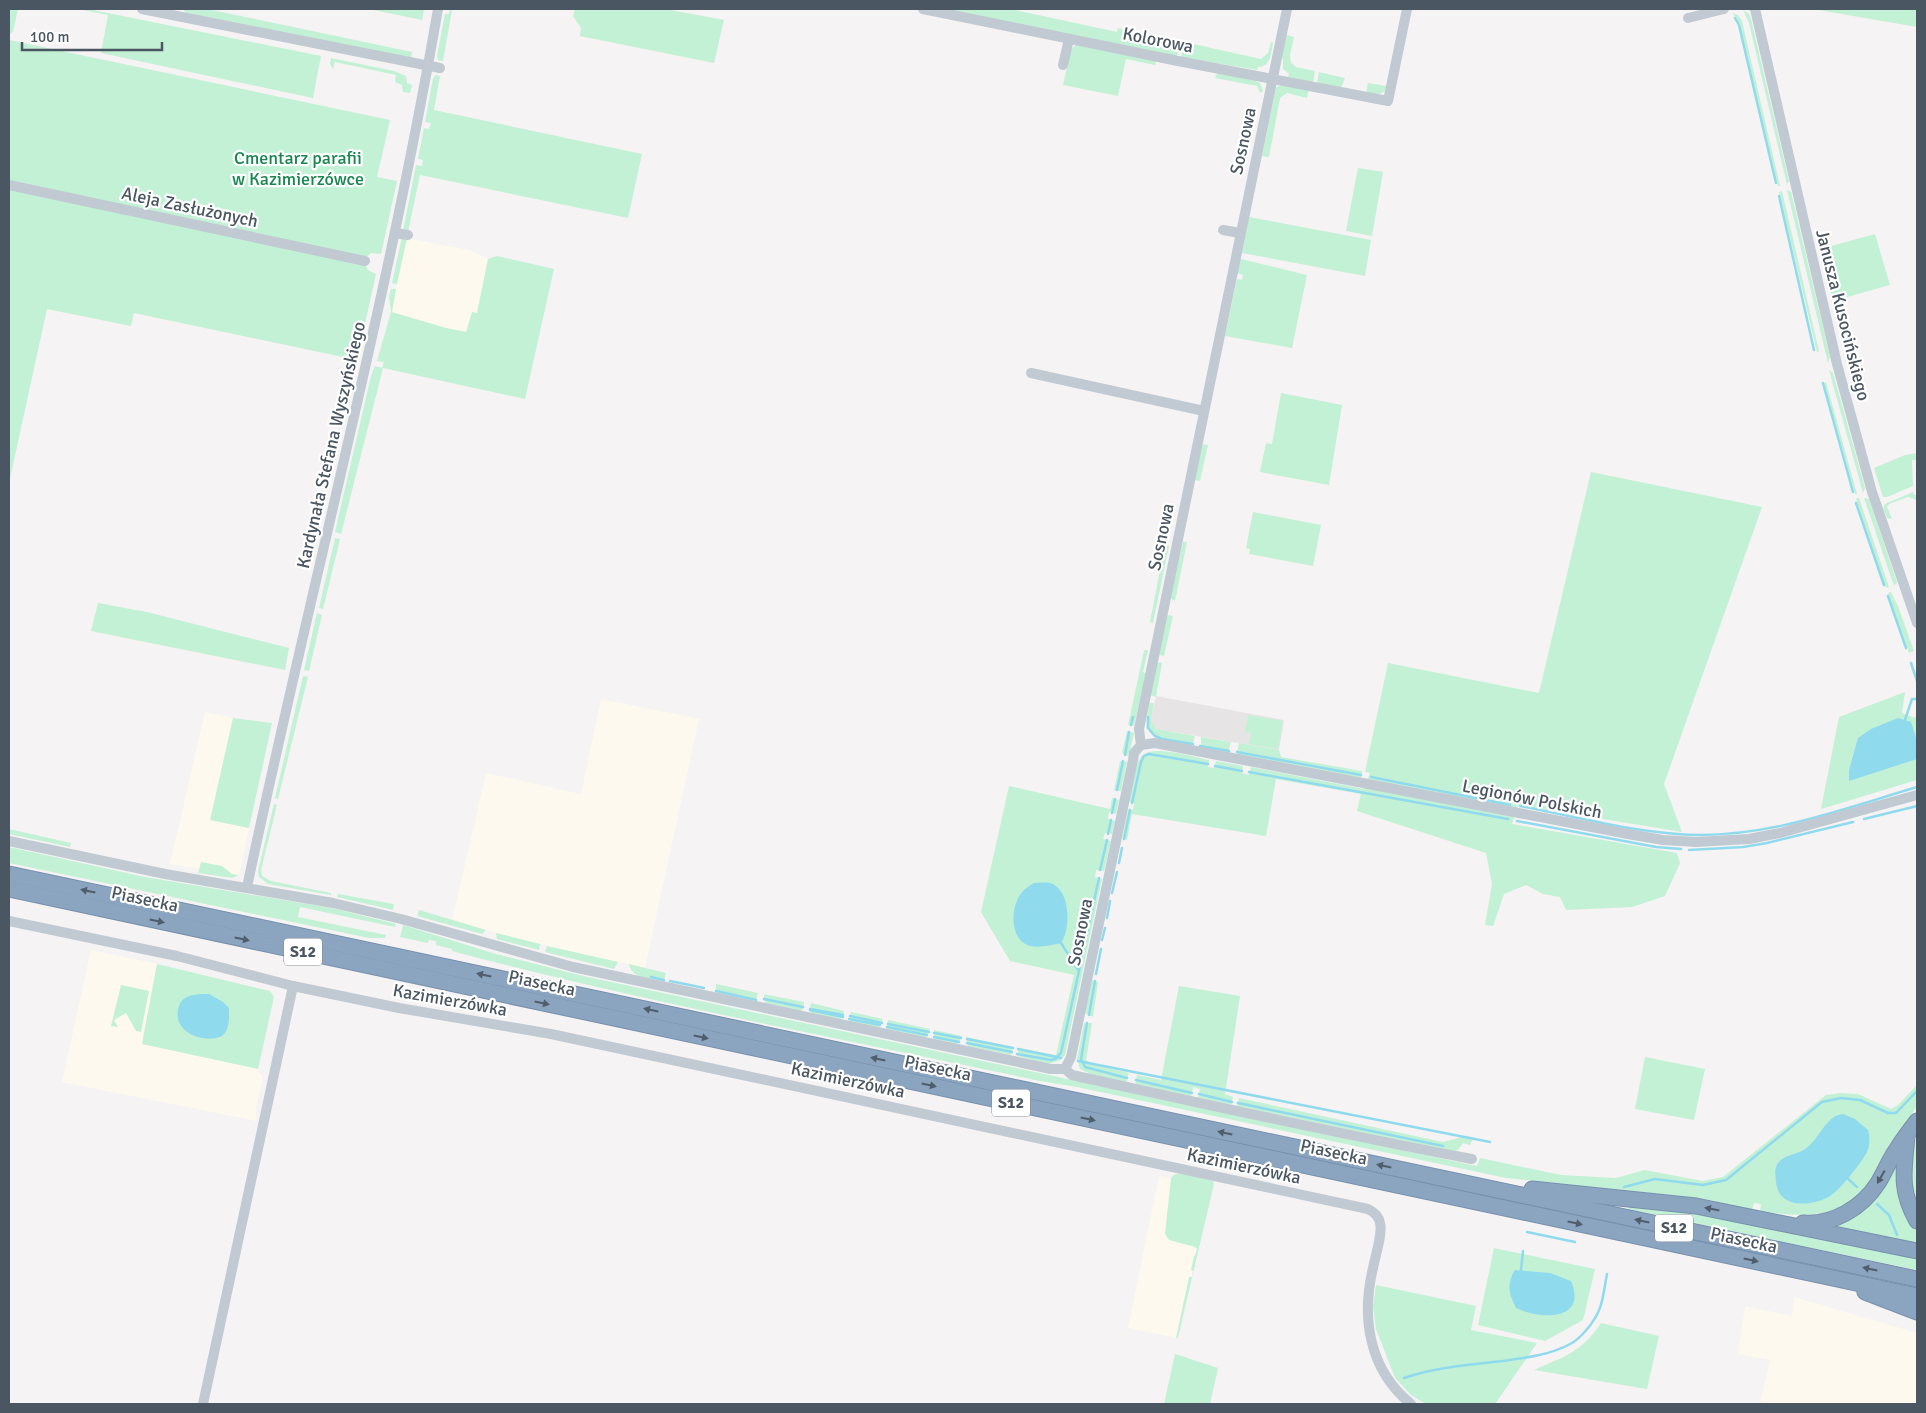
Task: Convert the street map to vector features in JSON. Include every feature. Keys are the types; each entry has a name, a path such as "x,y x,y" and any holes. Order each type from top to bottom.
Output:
{"highway":[{"name":"Piasecka","path":"9,874 1917,1279"},
{"name":"Piasecka","path":"9,889 1917,1296"},
{"path":"1760,1219 1812,1224 1850,1212 1878,1184 1897,1148 1917,1121"},
{"path":"1907,1136 1903,1184 1910,1208 1917,1221"},
{"path":"1432,1177 1696,1206 1917,1251"},
{"path":"1814,1274 1917,1312"}],"street":[{"path":"142,9 177,12 440,68"},
{"name":"Kardynała Stefana Wyszyńskiego","path":"247,887 395,232 438,9"},
{"name":"Kolorowa","path":"923,9 1388,100 1407,9"},
{"name":"Sosnowa","path":"1065,1069 1072,1049 1132,760 1134,753 1141,745 1139,729 1287,9"},
{"path":"1688,18 1724,9"},
{"name":"Janusza Kusocińskiego","path":"1754,9 1835,357 1853,425 1872,492 1917,623"},
{"path":"1064,65 1069,39"},
{"name":"Aleja Zasłużonych","path":"9,184 365,261"},
{"path":"1223,230 1240,233"},
{"path":"395,232 408,235"},
{"path":"1031,374 1204,411"},
{"name":"Legionów Polskich","path":"1141,745 1155,743 1628,834 1677,841 1721,841 1761,836 1917,795"},
{"path":"9,841 152,872 247,887 370,911 573,967 929,1044 1050,1069 1065,1069 1072,1074 1233,1110 1472,1159"},
{"path":"9,921 177,956 293,986 203,1404"},
{"name":"Kazimierzówka","path":"293,986 399,1008 551,1034 1368,1209 1375,1213 1381,1226 1368,1298 1368,1330 1372,1347 1380,1364 1396,1390 1411,1404"}],"shaded area":[{"path":"407,238 473,251 488,259 477,313 472,312 467,332 391,312"},
{"path":"1156,696 1284,720 1279,750 1156,729 1151,720"},
{"path":"601,699 699,719 645,968 547,946 452,921 486,773 581,794"},
{"path":"205,712 233,718 211,820 249,828 239,875 232,875 222,866 201,863 200,869 170,864"},
{"path":"91,950 157,964 142,1044 258,1069 259,1073 263,1076 256,1108 256,1121 62,1082"},
{"path":"1159,1176 1213,1189 1178,1338 1128,1328"},
{"path":"1794,1297 1917,1333 1917,1404 1760,1404 1770,1360 1738,1354 1745,1306 1792,1316"}],"green space":[{"path":"9,9 18,9 13,32 10,34 9,34"},
{"path":"78,9 88,9 321,56 313,98 101,53 108,15"},
{"path":"183,9 207,9 412,52 411,58 186,13"},
{"path":"369,9 426,9 424,10 422,20"},
{"path":"575,9 665,9 724,20 714,63 580,36 581,28 573,16"},
{"path":"942,9 1010,9 1117,32 1118,28 1131,31 1131,36 1144,37 1144,33 1180,41 1177,57"},
{"path":"1813,9 1917,9 1917,27"},
{"path":"450,10 452,10 443,61 438,60 437,56 445,14 449,14"},
{"path":"1743,10 1749,14 1751,19 1789,181 1787,185 1749,23"},
{"path":"1733,13 1738,15 1742,21 1780,186 1778,186 1740,25"},
{"path":"1286,35 1294,37 1290,55 1291,63 1296,67 1315,71 1313,82 1288,77 1289,74 1283,69 1283,59 1281,58"},
{"name":"Cmentarz parafii w Kazimierzówce","path":"9,40 390,120 377,177 397,181 381,254 371,253 367,256 366,265 368,270 376,274 357,360 134,313 131,326 47,309 9,483"},
{"path":"1184,42 1261,59 1268,53 1271,42 1273,43 1268,62 1266,65 1258,67 1257,70 1181,57"},
{"path":"1076,45 1156,61 1155,65 1126,59 1118,96 1063,85 1071,49"},
{"path":"331,58 394,71 406,76 407,83 412,85 410,93 403,92 402,85 395,82 396,75 335,62 333,69 330,64"},
{"path":"1218,71 1260,83 1263,91 1260,93 1257,86 1215,78"},
{"path":"1319,72 1345,78 1341,88 1317,83"},
{"path":"436,75 440,76 434,110 642,154 628,218 420,175 408,232 403,231 416,165 422,166 423,160 418,159 424,128 429,129 431,123 425,122 433,78"},
{"path":"1368,83 1386,86 1385,91 1376,96 1366,94"},
{"path":"1280,85 1309,89 1307,98 1287,93 1280,98 1269,157 1262,156 1276,88"},
{"path":"1358,168 1383,172 1372,236 1346,231"},
{"path":"1787,190 1791,192 1830,357 1828,363"},
{"path":"1782,191 1819,351 1817,352 1779,192"},
{"path":"1249,217 1371,240 1365,276 1242,253"},
{"path":"1875,234 1890,285 1833,301 1820,249"},
{"path":"402,237 407,238 397,284 392,283"},
{"path":"497,256 554,269 525,399 383,368 341,534 335,532 371,376 375,366 382,368 384,362 377,361 391,312 389,296 391,289 396,289 392,312 466,332 472,312 477,313 488,259"},
{"path":"1239,260 1307,275 1292,348 1225,336 1237,279 1242,280 1243,275 1237,273"},
{"path":"1829,370 1833,373 1865,488 1863,493"},
{"path":"1826,382 1857,494 1855,494 1824,383"},
{"path":"1281,393 1342,405 1329,485 1260,472 1266,443 1272,444"},
{"path":"1201,444 1208,445 1200,481 1195,480"},
{"path":"1917,453 1917,460 1912,460 1913,486 1883,497 1874,468 1905,455"},
{"path":"1591,472 1762,507 1664,784 1682,832 1518,805 1512,824 1677,853 1680,863 1665,896 1632,907 1566,910 1560,897 1543,894 1526,885 1504,894 1493,926 1485,925 1492,884 1486,853 1357,811 1361,794 1276,779 1266,836 1132,814 1127,840 1122,839 1128,809 1133,810 1134,803 1129,802 1137,766 1141,757 1146,753 1154,751 1173,752 1209,760 1208,767 1214,768 1216,761 1243,766 1242,773 1249,775 1251,767 1364,789 1370,773 1365,772 1388,663 1539,693"},
{"path":"1913,492 1914,495 1917,495 1917,500 1908,497 1889,504 1887,507 1892,519 1887,518 1883,509 1885,504"},
{"path":"1859,498 1889,587 1886,588 1856,499"},
{"path":"1864,498 1869,499 1897,582 1894,586"},
{"path":"1253,512 1321,525 1313,566 1249,554 1250,549 1246,548"},
{"path":"335,538 340,539 323,609 319,608"},
{"path":"1183,542 1187,542 1175,601 1170,598"},
{"path":"1165,545 1169,546 1153,623 1150,622"},
{"path":"1891,592 1914,651 1909,653 1888,593"},
{"path":"98,603 147,612 289,648 285,670 91,631"},
{"path":"317,613 322,615 309,671 304,670"},
{"path":"1166,616 1173,616 1164,656 1159,655"},
{"path":"1148,650 1143,672 1146,674 1134,726 1128,725 1144,651"},
{"path":"1156,662 1162,663 1156,697 1150,695"},
{"path":"303,676 308,677 278,799 275,798"},
{"path":"1905,692 1902,713 1915,718 1917,713 1917,780 1821,809 1839,717"},
{"path":"1150,703 1154,703 1151,720 1156,729 1195,736 1192,746 1162,740 1150,732 1147,726 1147,718"},
{"path":"1248,715 1283,721 1278,749 1249,744 1251,733 1245,732"},
{"path":"233,718 272,723 249,828 210,820"},
{"path":"1127,731 1134,733 1129,755 1127,756 1122,753"},
{"path":"1201,737 1231,742 1228,753 1201,748"},
{"path":"1239,743 1279,750 1281,757 1362,771 1361,778 1239,755 1237,752"},
{"path":"1120,761 1127,762 1121,791 1114,790"},
{"path":"1009,786 1110,809 1112,798 1119,800 1116,814 1109,812 1108,819 1115,821 1112,834 1105,833 1103,839 1111,841 1104,871 1096,870 1095,877 1102,879 1065,1055 1060,1060 1049,1063 1017,1056 1019,1048 1056,1055 1074,975 1010,961 981,912"},
{"path":"274,804 277,805 261,870 262,876 271,881 331,893 331,895 268,884 259,877 258,871"},
{"path":"9,829 71,843 70,847 9,834"},
{"path":"9,847 145,877 332,908 396,924 395,927 300,907 298,917 386,935 385,938 369,938 9,863"},
{"path":"201,862 222,866 232,874 239,875 232,878 198,873"},
{"path":"338,894 394,904 393,910 337,897"},
{"path":"419,910 486,930 482,934 417,916"},
{"path":"403,925 496,954 583,976 1477,1166 1480,1158 1561,1175 1616,1178 1644,1170 1703,1181 1723,1177 1826,1095 1841,1093 1858,1094 1891,1109 1898,1105 1917,1085 1917,1105 1895,1139 1871,1183 1860,1195 1848,1204 1835,1210 1806,1215 1790,1215 1760,1211 1761,1204 1754,1203 1752,1210 1710,1200 1672,1195 1506,1178 1077,1087 745,1020 525,970 452,951 452,949 436,945 436,941 429,940 428,943 400,937"},
{"path":"496,933 540,944 539,950 497,939"},
{"path":"547,946 618,962 614,969 545,952"},
{"path":"157,964 270,991 274,997 258,1069 142,1044"},
{"path":"629,964 666,973 664,980 661,981 637,975"},
{"path":"1092,980 1098,982 1093,1017 1085,1013"},
{"path":"716,984 758,993 756,1000 716,993"},
{"path":"121,985 149,991 141,1032 136,1031 126,1013 114,1020 118,1027 111,1026"},
{"path":"1179,986 1240,996 1225,1094 1233,1097 1231,1105 1198,1098 1200,1089 1193,1087 1191,1097 1135,1085 1137,1075 1161,1080"},
{"path":"764,994 804,1002 803,1009 800,1011 765,1004"},
{"path":"811,1003 844,1011 843,1018 839,1019 812,1014 810,1011"},
{"path":"851,1012 883,1019 879,1028 851,1022 849,1020"},
{"path":"888,1020 930,1029 926,1038 887,1029"},
{"path":"1084,1023 1092,1023 1086,1060 1091,1064 1129,1073 1126,1083 1092,1075 1080,1069 1077,1059"},
{"path":"934,1030 962,1036 958,1044 934,1039"},
{"path":"966,1037 1013,1047 1011,1055 968,1046"},
{"path":"1645,1057 1705,1069 1694,1120 1635,1109"},
{"path":"898,1069 1605,1220 1604,1223 897,1073"},
{"path":"1239,1098 1443,1142 1466,1136 1474,1138 1470,1145 1463,1143 1458,1150 1452,1152 1237,1106"},
{"path":"1917,1136 1917,1210 1908,1174 1912,1146"},
{"path":"1897,1161 1897,1187 1900,1198 1917,1232 1917,1246 1830,1227"},
{"path":"1180,1173 1213,1181 1214,1184 1178,1338 1176,1338 1189,1277 1192,1277 1193,1271 1191,1270 1197,1249 1169,1240 1165,1234 1171,1178"},
{"path":"1628,1204 1688,1212 1917,1257 1917,1270 1628,1209"},
{"path":"1627,1224 1917,1286 1917,1290 1626,1228"},
{"path":"1494,1248 1595,1269 1583,1320 1545,1341 1478,1325"},
{"path":"1376,1285 1476,1306 1471,1330 1537,1343 1495,1404 1426,1404 1411,1395 1395,1378 1376,1329 1373,1307"},
{"path":"1601,1323 1659,1336 1647,1389 1534,1370 1572,1352 1594,1333"},
{"path":"1175,1354 1218,1368 1210,1404 1164,1404"}],"water":[{"path":"1898,718 1911,722 1917,741 1917,759 1849,781 1849,770 1858,738 1871,729"},
{"path":"1034,883 1050,883 1062,893 1067,910 1067,919 1061,943 1034,947 1023,942 1018,937 1014,921 1016,903 1024,890"},
{"path":"209,994 229,1008 229,1022 226,1031 219,1037 212,1039 194,1036 186,1031 178,1017 179,1006 184,999 195,995"},
{"path":"1843,1114 1855,1119 1868,1130 1869,1138 1867,1152 1850,1176 1830,1196 1823,1200 1797,1203 1782,1197 1778,1190 1776,1178 1777,1164 1787,1156 1805,1149 1827,1123 1837,1115"},
{"path":"1515,1270 1550,1273 1571,1281 1575,1294 1573,1304 1559,1314 1548,1315 1526,1312 1516,1308 1510,1289 1510,1280"}],"waterway":[{"path":"1735,18 1739,25 1776,183"},
{"path":"1779,196 1814,350"},
{"path":"1823,383 1853,492"},
{"path":"1856,503 1884,585"},
{"path":"1888,596 1906,648"},
{"path":"1911,663 1917,681"},
{"path":"1905,720 1912,699 1917,699"},
{"path":"1131,725 1133,717"},
{"path":"1148,717 1148,728 1155,736 1193,744"},
{"path":"1125,755 1129,732"},
{"path":"1200,746 1229,751"},
{"path":"1237,752 1361,775"},
{"path":"1132,803 1144,756 1149,754 1208,764"},
{"path":"1117,790 1123,761"},
{"path":"1215,766 1242,771"},
{"path":"1249,772 1508,819"},
{"path":"1371,777 1510,805"},
{"path":"1520,806 1637,829 1677,834 1708,835 1738,833 1799,822 1917,787"},
{"path":"1112,813 1115,799"},
{"path":"1864,819 1917,806"},
{"path":"1124,839 1130,810"},
{"path":"1108,834 1111,820"},
{"path":"1517,821 1656,847 1681,849"},
{"path":"1689,850 1743,847 1767,843 1853,822"},
{"path":"1100,870 1107,840"},
{"path":"1119,863 1122,848"},
{"path":"1112,893 1117,872"},
{"path":"1079,970 1099,878"},
{"path":"1107,918 1110,901"},
{"path":"1102,940 1105,928"},
{"path":"1017,1054 1051,1060 1061,1053 1079,971 1061,943"},
{"path":"1096,974 1101,949"},
{"path":"651,977 664,980"},
{"path":"670,981 704,988"},
{"path":"1089,1015 1095,981"},
{"path":"716,991 756,1000"},
{"path":"764,999 803,1007"},
{"path":"810,1009 843,1015"},
{"path":"810,1010 843,1017"},
{"path":"850,1016 882,1023"},
{"path":"849,1019 880,1025"},
{"path":"1087,1023 1081,1059 1085,1067 1127,1078"},
{"path":"888,1024 929,1032"},
{"path":"887,1027 927,1035"},
{"path":"934,1033 961,1038"},
{"path":"934,1037 959,1042"},
{"path":"967,1039 1013,1048"},
{"path":"967,1043 1012,1052"},
{"path":"1018,1049 1061,1058"},
{"path":"1078,1061 1490,1142"},
{"path":"1136,1080 1192,1093"},
{"path":"1624,1187 1655,1179 1703,1185 1726,1180 1822,1102 1841,1098 1860,1100 1888,1113 1896,1113 1917,1091"},
{"path":"1199,1094 1232,1102"},
{"path":"1238,1103 1443,1146"},
{"path":"1847,1178 1857,1187"},
{"path":"1877,1204 1889,1215 1897,1235"},
{"path":"1527,1232 1575,1242"},
{"path":"1521,1270 1523,1251"},
{"path":"1404,1378 1440,1369 1538,1355 1572,1343 1588,1329 1598,1313 1607,1274"}]}
